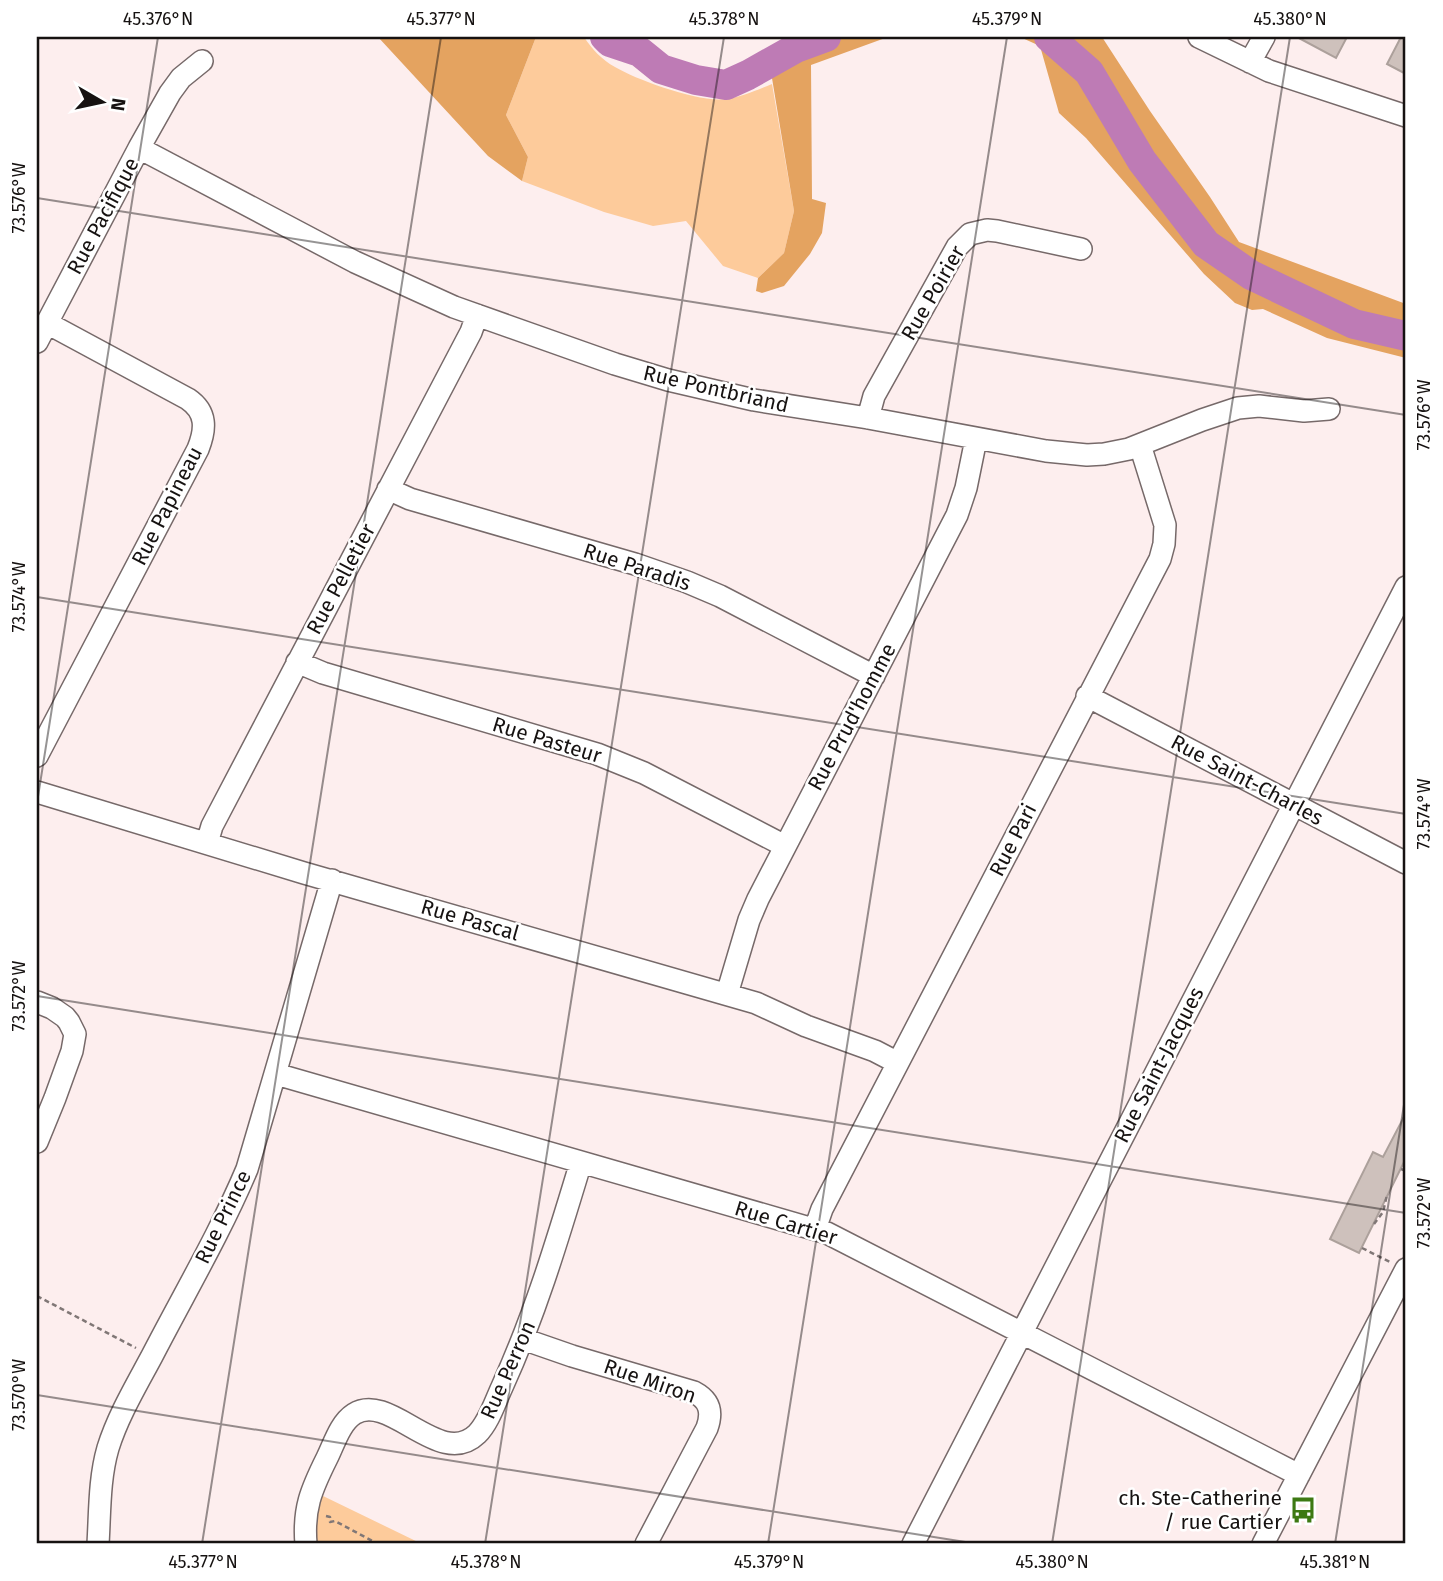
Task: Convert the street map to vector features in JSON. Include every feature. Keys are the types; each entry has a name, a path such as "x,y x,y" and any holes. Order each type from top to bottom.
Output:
{"street":[{"path":"1199,37 1281,75 1406,116"},
{"path":"1250,62 1264,37"},
{"name":"Rue Pacifique","path":"37,342 170,93 181,78 202,61"},
{"name":"Rue Pontbriand","path":"139,148 355,262 477,316 585,355 668,380 754,400 1075,455 1117,452 1238,408 1259,405 1304,411 1329,410"},
{"name":"Rue Poirier","path":"868,418 874,396 957,247 970,234 997,230 1082,249"},
{"name":"Rue Pelletier","path":"207,843 212,826 477,316"},
{"name":"Rue Papineau","path":"37,756 198,449 204,430 199,408 188,399 47,323"},
{"name":"Rue Prud'homme","path":"727,994 753,909 957,515 966,488 976,439"},
{"name":"Rue Pari","path":"815,1229 822,1209 1160,559 1165,525 1140,445"},
{"name":"Rue Paradis","path":"388,489 422,502 635,564 687,582 720,596 874,676"},
{"name":"Rue Saint-Jacques","path":"913,1544 1406,587"},
{"name":"Rue Pasteur","path":"298,662 323,673 597,754 644,773 785,846"},
{"name":"Rue Saint-Charles","path":"1087,696 1406,863"},
{"name":"Rue Pascal","path":"37,792 756,1003 806,1026 875,1051 898,1063"},
{"name":"Rue Prince","path":"98,1544 104,1467 114,1432 239,1189 255,1146 332,880"},
{"path":"37,1002 60,1012 69,1021 75,1034 72,1051 37,1142"},
{"name":"Rue Cartier","path":"276,1074 839,1237 1299,1475"},
{"name":"Rue Perron","path":"306,1544 305,1517 311,1492 340,1430 355,1414 370,1410 387,1415 443,1441 458,1443 470,1439 480,1431 523,1339 550,1264 580,1162"},
{"path":"1263,1544 1400,1266"},
{"name":"Rue Miron","path":"523,1339 694,1392 708,1405 710,1412 707,1428 646,1544"}],"path":[{"path":"1401,1168 1406,1171"},
{"path":"1374,1224 1383,1212 1387,1195"},
{"path":"1362,1248 1400,1266"},
{"path":"37,1296 142,1350"},
{"path":"326,1516 330,1517 330,1522 335,1521 378,1544"}],"shaded area":[{"path":"378,37 536,37 506,115 528,157 522,181 488,156"},
{"path":"536,37 584,37 602,58 625,72 653,84 700,98 731,98 772,84 794,211 784,253 758,278 723,266 686,221 653,226 604,212 522,181 528,157 506,115"},
{"path":"799,37 888,37 811,65 812,199 826,203 822,233 810,254 784,286 762,293 756,291 758,278 784,253 794,211 768,54"},
{"path":"1020,37 1102,37 1239,242 1406,304 1406,358 1327,338 1263,309 1252,310 1235,303 1204,274 1086,138 1059,113 1040,46"},
{"path":"321,1495 422,1544 313,1544"}],"building":[{"path":"1297,37 1347,37 1336,58"},
{"path":"1401,37 1406,37 1406,74 1387,64"},
{"path":"1406,1113 1406,1158 1359,1253 1330,1239 1373,1152 1383,1157"}],"waterway":[{"path":"605,37 610,42 640,52 661,69 696,80 726,85 796,48 826,37"},
{"path":"1049,37 1089,72 1142,161 1206,244 1251,275 1354,324 1406,336"}],"place":[{"name":"ch. Ste-Catherine / rue Cartier","path":"1303,1510"}]}
